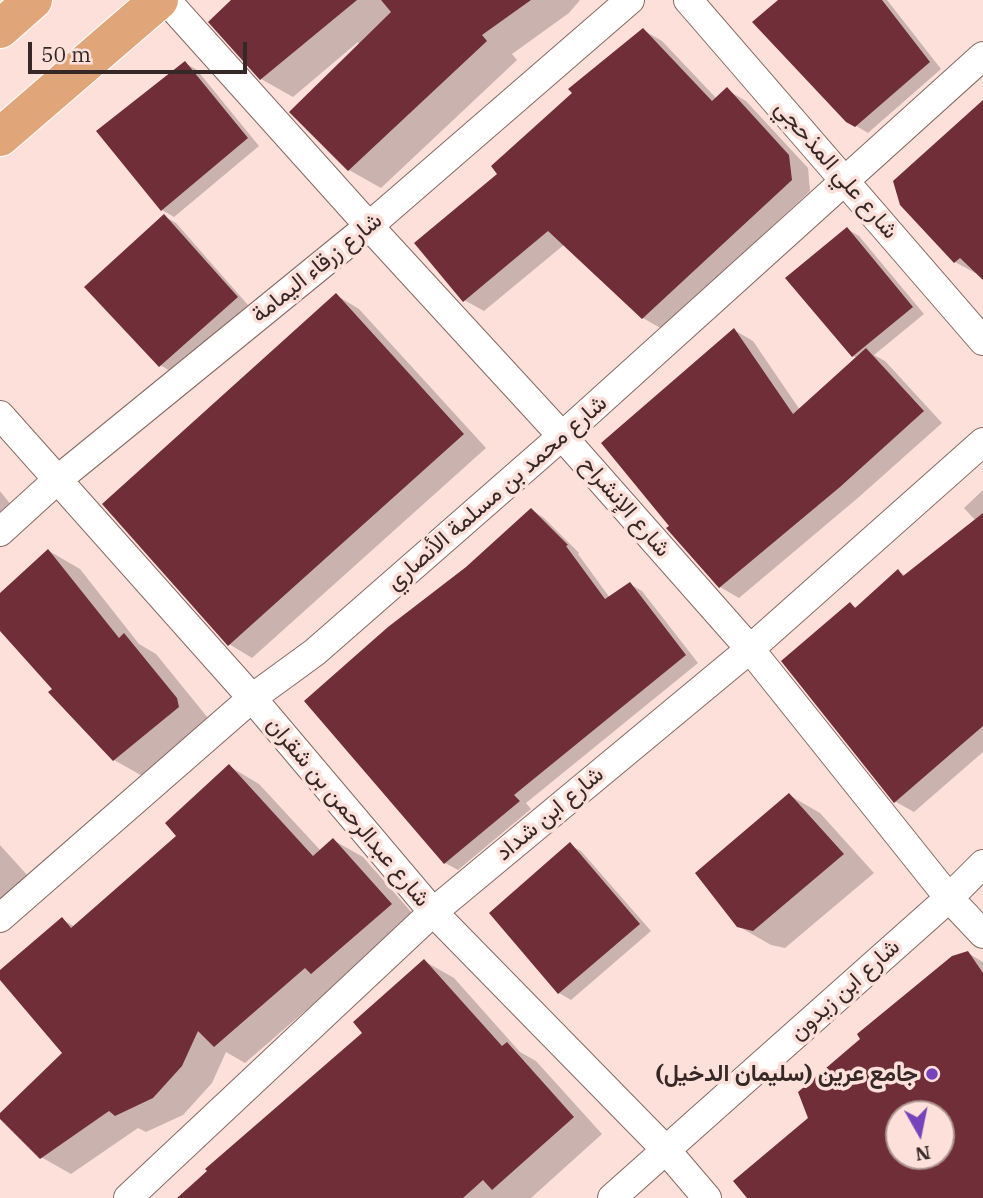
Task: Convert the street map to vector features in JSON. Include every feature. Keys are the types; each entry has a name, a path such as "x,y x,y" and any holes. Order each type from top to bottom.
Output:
{"main road":[{"path":"0,29 33,0"},
{"path":"0,137 159,0"}],"street":[{"name":"شارع الإنشراح","path":"166,0 562,436 750,649 949,898 983,934"},
{"name":"شارع زرقاء اليمامة","path":"0,533 56,481 369,226 630,0"},
{"name":"شارع علي المذحجي","path":"688,0 983,341"},
{"name":"شارع محمد بن مسلمة الأنصاري","path":"0,918 252,698 316,652 562,436 983,56"},
{"name":"شارع عبدالرحمن بن شقران","path":"0,415 252,698 433,912 666,1150 707,1198"},
{"name":"شارع ابن شداد","path":"128,1198 433,912 750,649 983,442"},
{"name":"شارع ابن زيدون","path":"612,1198 949,898 983,864"}],"building":[{"path":"231,0 357,0 260,80 208,22"},
{"path":"381,0 531,0 482,35 487,41 348,171 289,112 391,12"},
{"path":"778,0 882,0 930,62 855,127 846,122 752,22"},
{"path":"643,28 712,101 727,87 789,155 792,180 642,319 548,231 463,302 414,243 497,174 491,166 572,93 568,89"},
{"path":"185,61 248,138 161,211 96,131"},
{"path":"983,100 983,280 960,258 954,263 900,205 893,181"},
{"path":"164,214 238,297 159,367 84,287"},
{"path":"847,227 913,307 852,357 785,278"},
{"path":"336,293 464,434 228,646 102,504"},
{"path":"734,328 793,414 866,348 924,411 840,487 719,588 666,528 669,526 601,443"},
{"path":"531,508 568,545 566,546 605,599 630,582 686,655 514,795 520,801 444,864 304,701 388,627 466,567"},
{"path":"983,513 983,726 894,803 781,661 850,602 855,608 898,569 903,576"},
{"path":"48,549 119,638 124,633 177,698 179,707 113,761 48,692 52,689 0,631 0,593"},
{"path":"229,764 313,856 333,838 392,904 311,974 305,968 214,1047 198,1031 182,1066 153,1098 115,1116 109,1111 40,1159 0,1119 0,1113 62,1053 0,980 0,970 62,917 71,928 176,836 165,823"},
{"path":"789,793 844,854 753,931 737,927 695,873"},
{"path":"570,842 640,924 558,994 489,913"},
{"path":"968,951 983,973 983,1198 747,1198 733,1181 808,1118 798,1092 860,1039 857,1034 952,956"},
{"path":"424,959 502,1046 507,1042 574,1117 492,1190 483,1180 463,1198 177,1198 207,1171 205,1169 362,1033 353,1022"}],"place":[{"name":"جامع عرين (سليمان الدخيل)","path":"932,1074"}]}
